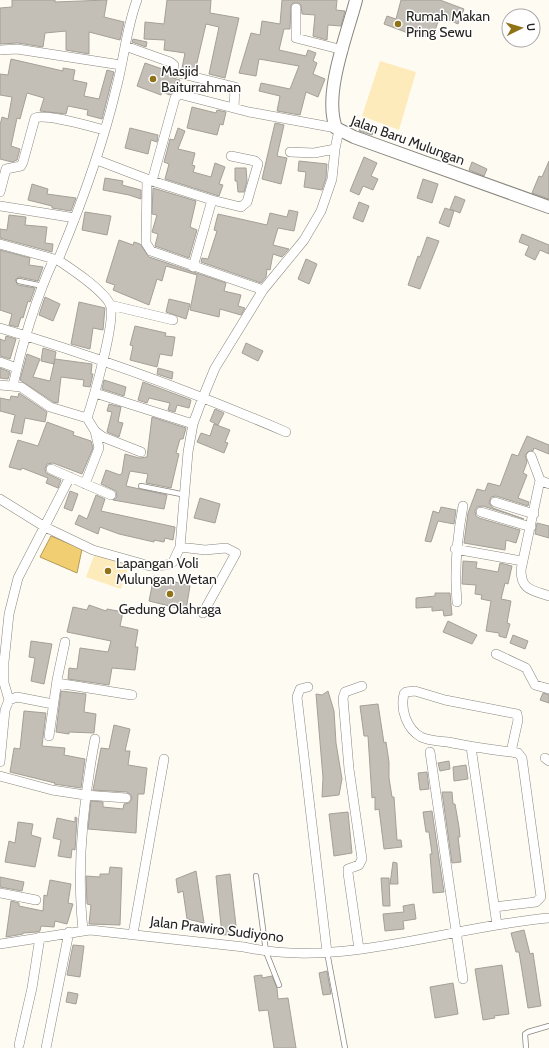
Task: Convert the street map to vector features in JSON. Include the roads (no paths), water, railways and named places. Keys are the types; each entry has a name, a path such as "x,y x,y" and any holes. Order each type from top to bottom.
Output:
{"main road":[{"name":"Jalan Baru Mulungan","path":"356,0 331,103 332,118 338,129 549,207"}],"street":[{"path":"13,386 17,368 43,286 75,218 97,160 117,88 125,46 137,0"},
{"path":"296,8 296,38 343,50"},
{"path":"125,46 170,62 174,65 174,72 235,87 234,108"},
{"path":"0,50 17,49 121,65"},
{"path":"0,499 45,526 93,550 150,566 166,565 173,562 177,556 180,547 186,496 188,452 192,424 215,368 263,290 304,240 321,211 332,179 338,129 178,95 150,180 145,222 147,247 151,251 193,267 263,290"},
{"path":"0,192 6,169 20,166 23,162 35,118 40,116 65,120 105,130"},
{"path":"290,152 314,153 335,149"},
{"path":"97,160 150,180 238,208 247,202 258,164 256,161 231,156"},
{"path":"193,267 212,200"},
{"path":"0,206 75,218"},
{"path":"0,244 56,260 76,272 105,298 110,305 112,312 95,393 87,418"},
{"path":"110,305 172,320"},
{"path":"0,328 102,361 203,397 286,432"},
{"path":"0,362 17,368"},
{"path":"0,385 21,387 50,407 87,418 95,431 99,448 85,484"},
{"path":"95,393 192,424"},
{"path":"95,431 114,442 141,452"},
{"path":"531,456 545,482 534,514 522,561 521,580 527,588 549,596"},
{"path":"51,469 111,495"},
{"path":"0,762 5,710 9,700 4,683 2,650 9,614 18,578 70,478"},
{"path":"494,502 534,514"},
{"path":"457,602 455,578 456,549 463,506"},
{"path":"481,512 531,527"},
{"path":"180,547 205,550 226,548 236,553 203,613"},
{"path":"456,549 522,561"},
{"path":"49,736 56,683 65,642"},
{"path":"496,654 526,668 535,685 549,688"},
{"path":"56,683 132,695"},
{"path":"359,949 348,869 359,865 362,859 349,769 343,698 345,692 362,686"},
{"path":"308,687 300,689 297,697 327,952"},
{"path":"494,907 536,902 541,897 524,763 522,758 518,753 471,747 421,737 412,729 406,719 403,708 404,694 406,692 415,691 452,702 517,714 518,720 512,752"},
{"path":"9,700 17,697 53,704"},
{"path":"83,930 80,899 85,795 95,739"},
{"path":"471,747 497,925"},
{"path":"430,752 463,979"},
{"path":"133,934 164,759"},
{"path":"0,776 52,790 85,795 126,798"},
{"path":"0,893 36,900"},
{"name":"Jalan Prawiro Sudiyono","path":"0,944 83,930 133,934 244,947 266,952 327,952 359,949 456,931 549,918"},
{"path":"46,1048 69,932"},
{"path":"18,1045 32,988 40,937"}],"lane":[{"path":"19,281 43,286"},
{"path":"141,486 186,496"},
{"path":"256,876 266,952 279,985"},
{"path":"327,952 345,1048"},
{"path":"526,1048 525,1034 549,1026"}],"place":[{"name":"Rumah Makan Pring Sewu","path":"398,24"},
{"name":"Masjid Baiturrahman","path":"153,79"},
{"name":"Lapangan Voli Mulungan Wetan","path":"108,571"},
{"name":"Gedung Olahraga","path":"170,594"}]}
